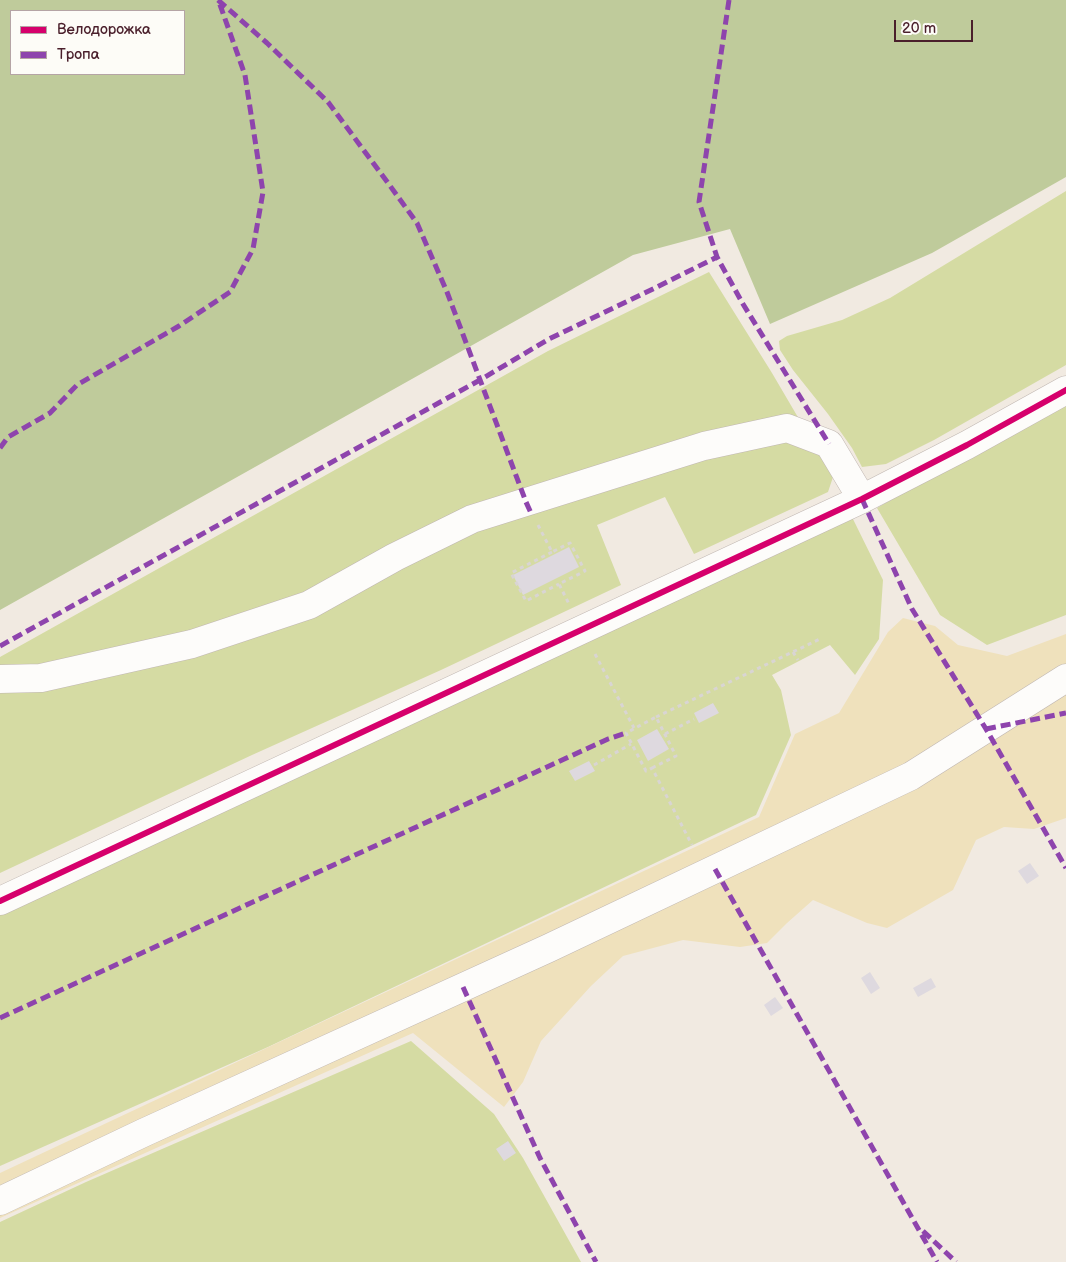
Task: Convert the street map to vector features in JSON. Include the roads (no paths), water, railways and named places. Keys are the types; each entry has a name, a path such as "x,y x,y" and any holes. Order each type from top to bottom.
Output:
{"street":[{"path":"0,901 862,499 967,445 1066,390"},
{"path":"0,679 41,678 192,644 309,605 395,557 472,519 704,446 787,428 829,444 862,499"},
{"path":"0,1201 152,1129 549,948 911,776 1066,678"}]}
